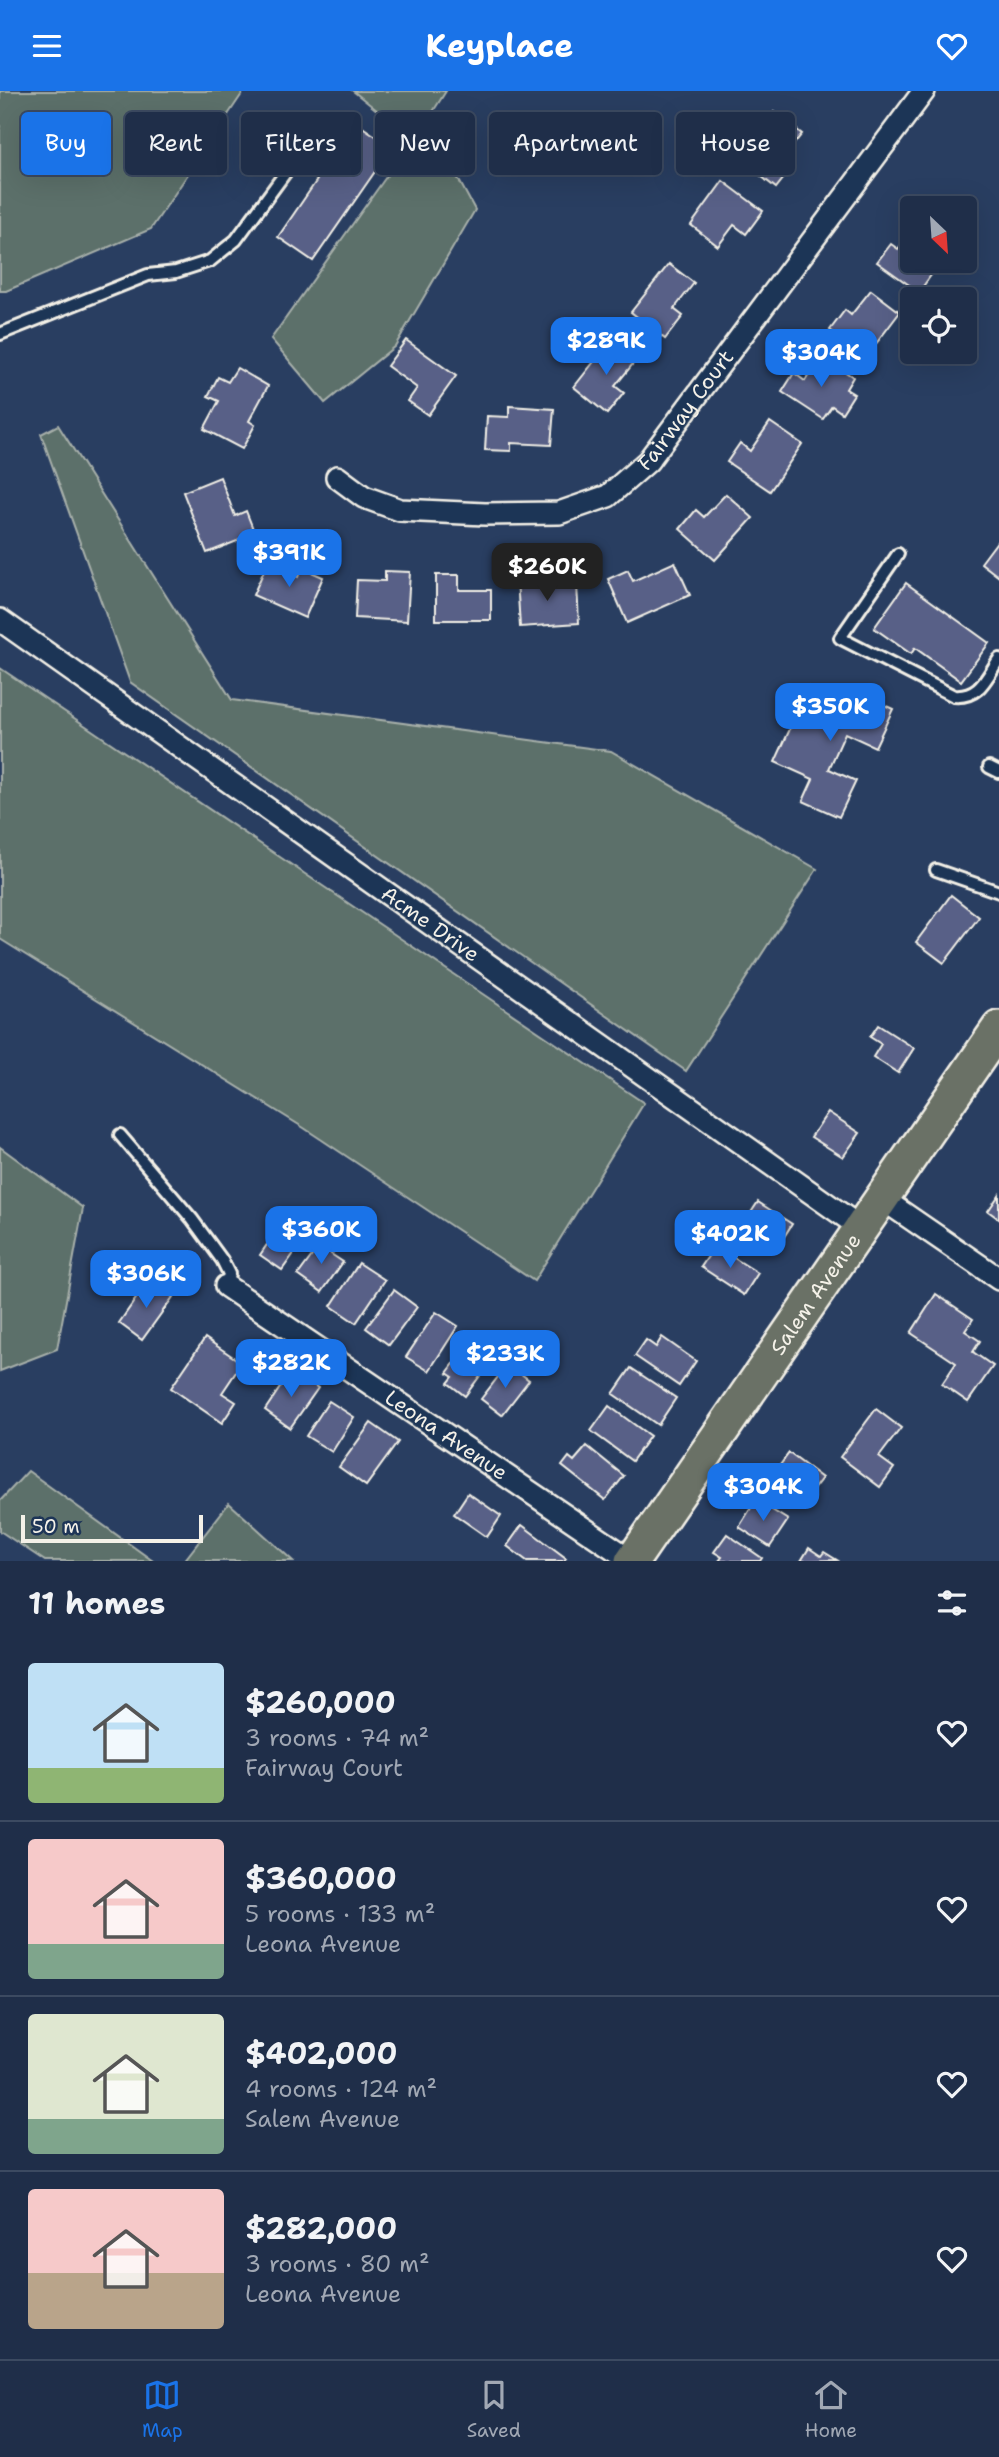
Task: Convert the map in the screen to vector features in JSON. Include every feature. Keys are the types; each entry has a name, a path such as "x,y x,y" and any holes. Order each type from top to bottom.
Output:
{"main road":[{"name":"Salem Avenue","path":"632,1561 999,1028"}],"street":[{"name":"Fairway Court","path":"337,477 364,497 400,510 485,514 559,513 608,496 648,461 924,91"},
{"name":"Acme Drive","path":"0,620 861,1229"},
{"path":"881,1198 999,1279"},
{"name":"Leona Avenue","path":"226,1286 632,1561"}],"lane":[{"path":"0,334 148,275 176,272 210,261 236,240 284,175"},
{"path":"898,554 840,638 954,696 967,697 977,691 999,659"},
{"path":"936,870 999,892"},
{"path":"120,1135 192,1219 222,1260 229,1274 226,1286"}],"green space":[{"path":"0,91 244,91 227,116 227,112 125,112 125,175 187,175 151,229 6,291 0,291"},
{"path":"353,91 446,91 433,112 379,112"},
{"path":"387,175 456,175 475,210 395,346 325,403 271,339"},
{"path":"58,425 232,700 611,751 817,869 686,1071 130,682 41,434"},
{"path":"0,668 644,1103 534,1281 304,1128 0,939"},
{"path":"0,1147 83,1208 57,1349 0,1371"},
{"path":"28,1471 153,1561 45,1561 0,1531 0,1501"},
{"path":"229,1503 293,1561 184,1561"}],"building":[{"path":"361,126 375,136 375,172 313,261 278,237 317,180 313,177 361,175"},
{"path":"795,128 802,134 795,143"},
{"path":"760,175 786,175 776,188"},
{"path":"723,181 763,211 746,234 734,225 718,246 691,225"},
{"path":"891,244 898,249 900,246 900,273 932,273 923,287 912,287 877,262"},
{"path":"669,264 694,283 674,309 683,316 665,339 631,312"},
{"path":"871,290 900,312 866,357 830,330 845,310 851,315"},
{"path":"612,339 637,359 615,386 624,393 607,414 574,387"},
{"path":"406,340 456,376 428,415 408,401 417,388 387,366"},
{"path":"821,356 853,377 846,389 854,394 842,413 832,406 823,419 782,392 794,373 805,381"},
{"path":"237,368 268,386 249,421 255,425 242,449 204,429 219,401 208,396 218,377 228,382"},
{"path":"509,406 554,409 551,445 511,443 511,451 485,450 487,416 509,417"},
{"path":"770,422 802,444 770,491 727,462 740,443 750,451"},
{"path":"220,477 235,516 246,511 255,534 207,553 183,492"},
{"path":"726,494 753,518 715,560 680,529 696,510 704,517"},
{"path":"999,539 999,577 981,563"},
{"path":"675,562 690,595 627,623 608,579 628,570 633,581"},
{"path":"267,564 298,577 302,568 323,577 305,618 253,595"},
{"path":"385,571 410,572 407,621 355,618 357,580 385,581"},
{"path":"436,575 459,575 459,590 491,590 491,620 436,620"},
{"path":"544,577 545,586 577,584 579,623 520,627 517,579"},
{"path":"906,583 989,643 961,681 915,648 911,654 874,628"},
{"path":"809,687 843,702 849,689 893,709 875,747 845,733 829,769 856,781 839,817 803,801 813,779 775,762"},
{"path":"951,895 979,917 944,963 916,942"},
{"path":"878,1025 914,1048 898,1073 873,1057 881,1044 870,1037"},
{"path":"828,1112 860,1133 843,1157 811,1137"},
{"path":"999,1195 999,1219 988,1211"},
{"path":"758,1202 792,1224 777,1248 748,1230 754,1220 748,1217"},
{"path":"287,1215 310,1231 282,1270 260,1255"},
{"path":"325,1238 337,1246 331,1254 343,1262 322,1292 298,1275"},
{"path":"715,1246 758,1273 744,1295 701,1267"},
{"path":"359,1263 385,1280 356,1323 331,1306"},
{"path":"149,1280 173,1297 142,1340 119,1323"},
{"path":"394,1290 417,1307 389,1345 366,1328"},
{"path":"936,1294 973,1319 965,1331 980,1341 973,1352 993,1366 968,1402 942,1384 956,1363 911,1333"},
{"path":"436,1312 458,1326 429,1371 406,1357"},
{"path":"477,1333 487,1341 479,1352 491,1361 465,1396 448,1383 453,1377 447,1373"},
{"path":"662,1337 696,1361 679,1386 635,1356 646,1340 656,1347"},
{"path":"205,1338 242,1363 222,1393 236,1402 222,1423 171,1388"},
{"path":"508,1364 529,1380 502,1415 481,1399"},
{"path":"631,1368 676,1398 658,1425 613,1394"},
{"path":"292,1370 318,1388 290,1428 265,1410"},
{"path":"329,1401 354,1417 332,1452 306,1436"},
{"path":"609,1406 650,1436 632,1461 591,1431"},
{"path":"876,1409 901,1428 879,1457 894,1468 880,1487 840,1457"},
{"path":"371,1423 398,1442 366,1486 339,1467"},
{"path":"587,1446 624,1476 605,1500 562,1466 569,1457 574,1461"},
{"path":"789,1453 822,1478 802,1504 769,1480"},
{"path":"468,1493 501,1516 487,1537 454,1514"},
{"path":"756,1500 788,1520 770,1547 739,1527"},
{"path":"522,1525 566,1558 564,1561 527,1561 507,1546"},
{"path":"727,1534 762,1558 760,1561 719,1561 722,1557 714,1552"},
{"path":"809,1548 821,1556 824,1552 837,1560 801,1561"}]}
